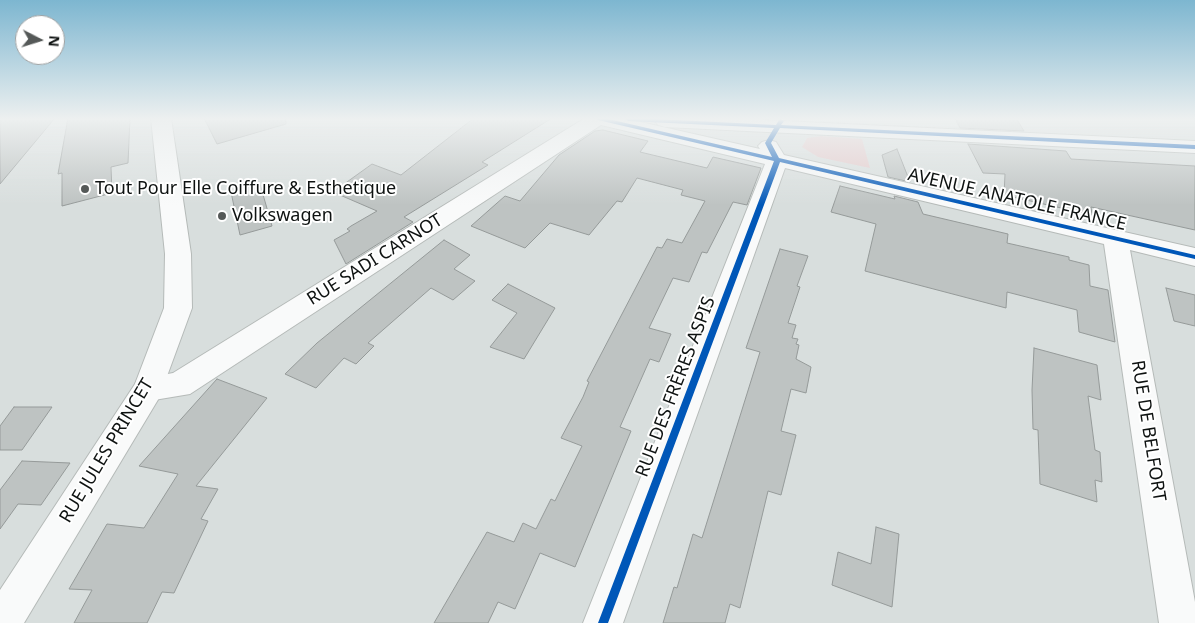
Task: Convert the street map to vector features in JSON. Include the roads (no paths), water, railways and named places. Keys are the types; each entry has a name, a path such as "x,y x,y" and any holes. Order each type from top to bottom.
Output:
{"street":[{"name":"RUE JULES PRINCET","path":"2,623 148,389 178,308 178,254 165,147"},
{"name":"RUE SADI CARNOT","path":"148,389 179,385 553,147"},
{"name":"AVENUE ANATOLE FRANCE","path":"719,147 1195,257"},
{"path":"770,147 777,161"},
{"name":"RUE DES FRÈRES ASPIS","path":"603,623 777,161"},
{"name":"RUE DE BELFORT","path":"1116,239 1179,623"}],"place":[{"name":"Tout Pour Elle Coiffure & Esthetique","path":"85,189"},
{"name":"Volkswagen","path":"222,216"}]}
